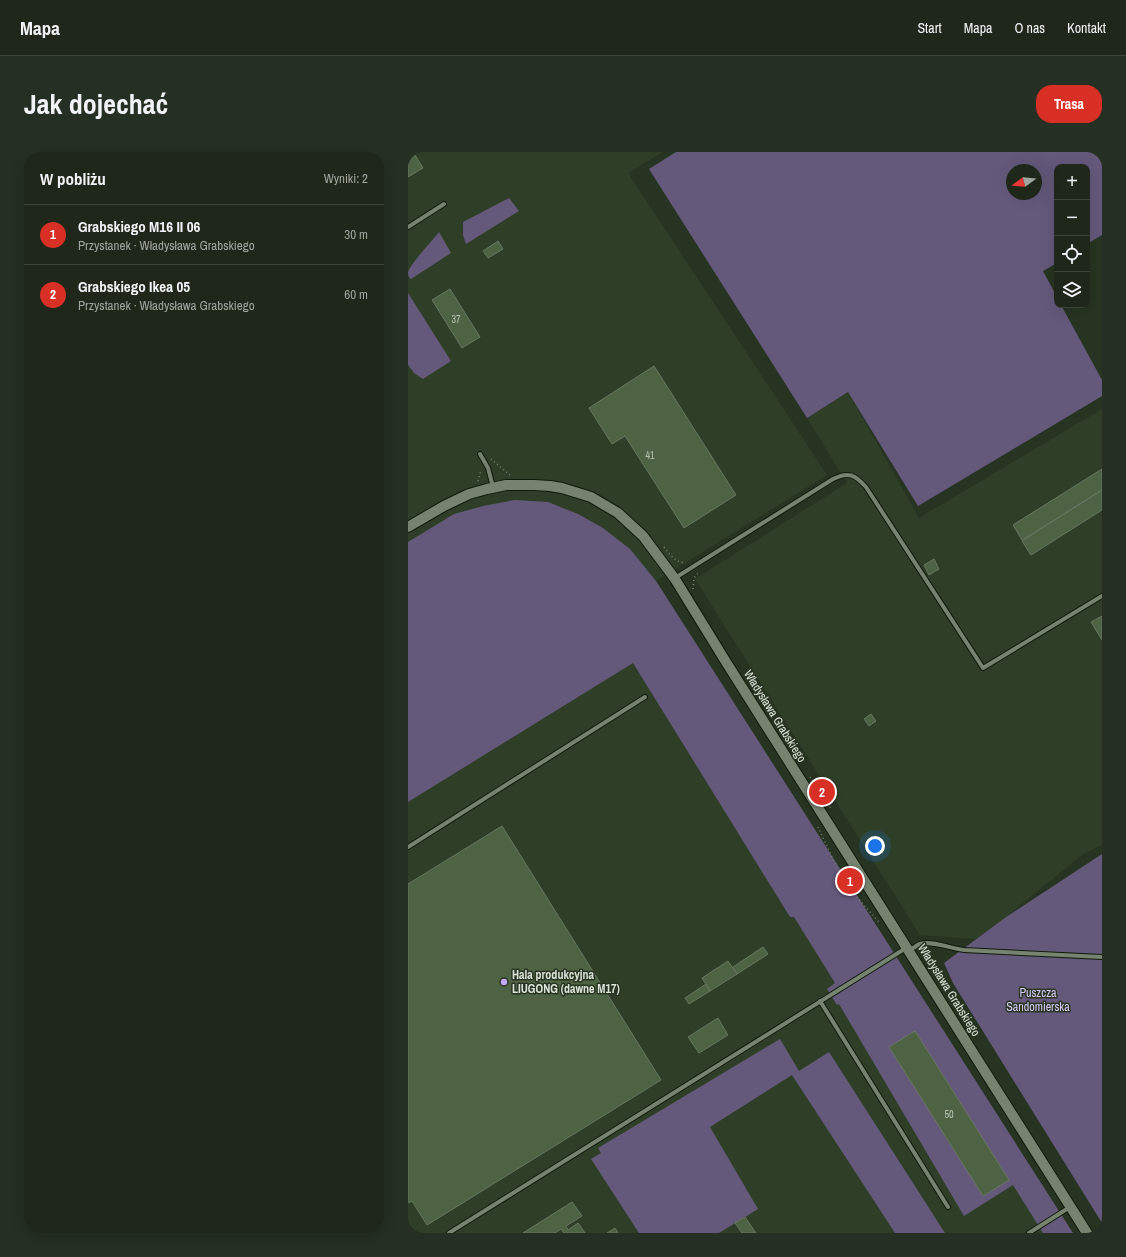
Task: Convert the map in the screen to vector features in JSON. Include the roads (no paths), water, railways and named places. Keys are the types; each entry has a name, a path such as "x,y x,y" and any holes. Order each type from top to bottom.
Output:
{"street":[{"name":"Władysława Grabskiego","path":"408,527 444,506 469,494 519,484 550,486 591,497 618,513 643,536 675,578 726,662 1087,1233"}],"lane":[{"path":"408,227 444,204"},
{"path":"482,456 490,474 493,488"},
{"path":"675,578 833,479 847,474 854,476 866,487 983,668 1102,596"},
{"path":"408,847 645,697"},
{"path":"449,1233 820,1001 907,949 927,943 964,950 1102,957"},
{"path":"820,1001 948,1208"},
{"path":"1029,1233 1070,1207"}],"place":[{"name":"Grabskiego Ikea 05","path":"822,792"},
{"name":"Grabskiego M16 II 06","path":"850,881"},
{"name":"Hala produkcyjna LIUGONG (dawne M17)","path":"504,982"}],"park label":[{"name":"Puszcza Sandomierska","path":"1038,1000"}]}
